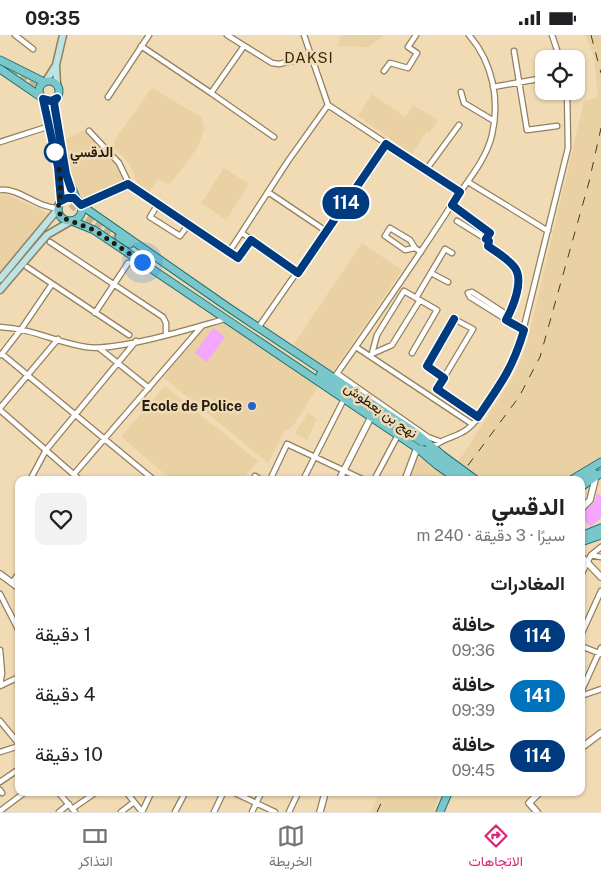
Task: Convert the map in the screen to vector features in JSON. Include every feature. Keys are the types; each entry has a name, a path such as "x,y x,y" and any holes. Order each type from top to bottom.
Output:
{"main road":[{"path":"0,290 47,235 80,215 80,203 66,174 54,102 59,91 56,65 60,36"},
{"path":"0,62 45,81 57,84"},
{"path":"0,62 12,69"},
{"path":"56,65 39,89 50,126 61,185 59,206 61,217 72,221"},
{"path":"0,69 43,103"},
{"path":"43,103 57,98"},
{"path":"0,279 59,206 70,197 80,203"},
{"name":"نهج بن بعطوش","path":"80,203 258,328 336,376 415,432 424,443"},
{"name":"نهج بن بعطوش","path":"72,221 94,230 396,434"},
{"name":"نهج بن بعطوش","path":"396,434 118,238 416,440 424,443"},
{"path":"396,434 417,448 428,451 461,476"},
{"path":"424,443 432,448 454,476"},
{"path":"440,460 469,476"},
{"path":"578,476 601,462"},
{"path":"585,478 601,469"},
{"path":"585,485 599,475"},
{"path":"585,534 601,528"},
{"path":"585,541 601,535"},
{"path":"440,812 447,796"}],"street":[{"path":"15,35 33,49"},
{"path":"108,97 148,35"},
{"path":"227,35 265,59 279,65 310,57"},
{"path":"304,35 328,105 460,192"},
{"path":"384,71 390,63 408,68 417,53 408,47 416,35"},
{"path":"439,441 428,437 336,376 421,252 488,148 496,105 493,87 484,55 469,35"},
{"path":"552,35 557,50"},
{"path":"141,46 274,137"},
{"path":"211,93 244,46"},
{"path":"514,51 527,130 557,126"},
{"path":"493,87 535,79"},
{"path":"461,92 464,103 494,121"},
{"path":"432,448 439,441 462,433 472,424 508,374 517,355 568,148 567,100"},
{"path":"230,252 268,192 328,105"},
{"path":"426,171 459,125"},
{"path":"0,142 50,126"},
{"path":"89,131 119,163 128,184 238,258 251,240"},
{"path":"258,328 386,144"},
{"path":"468,181 516,209 548,231"},
{"path":"80,203 128,184"},
{"path":"0,189 11,191 47,207 59,206"},
{"path":"268,192 326,231"},
{"path":"158,204 150,217 180,236 189,224"},
{"path":"452,205 490,233 486,239"},
{"path":"457,221 489,241 488,246 514,266 518,275 515,297 508,318"},
{"path":"414,248 405,250 385,236 390,227 410,240 414,248 421,252"},
{"path":"242,233 298,273"},
{"path":"50,242 162,317 166,326 166,334"},
{"path":"373,355 392,345 446,249 452,253"},
{"path":"95,313 128,263"},
{"path":"27,267 129,335"},
{"path":"431,273 448,282"},
{"path":"52,284 1,355 28,375 149,476"},
{"path":"373,355 377,335 404,291 437,310 412,353"},
{"path":"486,304 524,330"},
{"path":"0,327 22,328 86,347 99,348 226,319"},
{"path":"444,378 427,366 454,319 473,329 444,378 437,389 478,417"},
{"path":"58,339 0,409 74,474 203,325"},
{"path":"32,476 46,450 136,341"},
{"path":"356,347 373,355 472,424"},
{"path":"99,348 149,388"},
{"path":"306,476 344,399"},
{"path":"341,476 370,417"},
{"path":"376,476 396,434"},
{"path":"272,476 287,444 357,476"},
{"path":"406,476 417,448"},
{"path":"585,505 590,500 599,475"},
{"path":"585,491 591,495"},
{"path":"585,566 592,555 601,547"},
{"path":"592,555 601,557"},
{"path":"587,561 601,577"},
{"path":"0,574 15,585"},
{"path":"12,583 15,579"},
{"path":"585,626 601,591"},
{"path":"0,594 15,623"},
{"path":"585,648 600,654"},
{"path":"585,686 601,648"},
{"path":"0,650 0,686 15,679"},
{"path":"585,693 601,689"},
{"path":"0,721 14,737"},
{"path":"585,744 601,733"},
{"path":"0,752 15,746"},
{"path":"0,782 15,772"},
{"path":"0,811 20,796"},
{"path":"62,796 74,811 91,796"},
{"path":"129,796 142,812 150,796"},
{"path":"175,812 183,796"},
{"path":"214,812 222,796"},
{"path":"242,796 275,812"},
{"path":"252,812 260,796"},
{"path":"289,812 297,796"},
{"path":"320,812 324,796"},
{"path":"536,796 529,803 537,812"},
{"path":"120,812 134,802"},
{"path":"59,812 69,805"}],"shaded area":[{"path":"341,35 384,35 368,47 338,46"},
{"path":"585,35 601,35 601,459 571,476 410,476 416,459 423,458 451,465 460,459 516,372 527,343 584,101 598,97 594,57"},
{"path":"152,88 201,117 204,129 198,147 170,184 158,180 149,192 137,183 129,163 114,148 115,139"},
{"path":"372,94 405,117 413,105 438,120 430,132 427,131 412,154 358,116"},
{"path":"84,130 118,166 125,181 89,200 81,196 69,170 64,140"},
{"path":"224,168 249,184 226,220 201,203"},
{"path":"6,194 50,214 0,275 0,196"},
{"path":"362,243 402,270 333,372 293,345"},
{"name":"Ecole de Police","path":"223,322 318,386 293,426 285,431 268,463 163,377 206,327"},
{"path":"213,328 225,337 207,362 195,353"},
{"path":"165,386 258,461 245,476 167,476 121,437"},
{"path":"308,413 317,419 307,440 295,433"},
{"path":"597,493 601,496 601,518 591,527 585,522 585,510 595,501"},
{"path":"378,796 440,796 433,812 371,812"}],"tunnel":[{"path":"12,70 36,87 43,95 51,112 58,151"},
{"path":"60,164 69,202 81,214 117,239"}],"railway":[{"path":"591,35 601,73"},
{"path":"460,476 519,397 540,357 589,182 601,128"},
{"path":"377,812 385,796"}],"bus line":[{"name":"114","path":"71,189 66,174 55,109 54,102 57,98 51,101 43,99 48,114 62,189 61,201 70,197 79,201 81,205 128,184 238,258 251,240 298,273 386,144 460,192 452,205 490,233 486,239 489,241 488,246 514,266 518,275 515,297 506,320 524,330 517,355 504,381 478,417 437,389 444,378 427,366 454,319"}],"place":[{"name":"الدقسي","path":"55,152"},
{"name":"Ecole de Police","path":"252,406"}],"district":[{"name":"DAKSI","path":"309,58"}],"route":[{"path":"55,152 62,189 58,208 61,217 65,220 87,226 142,262"}]}
